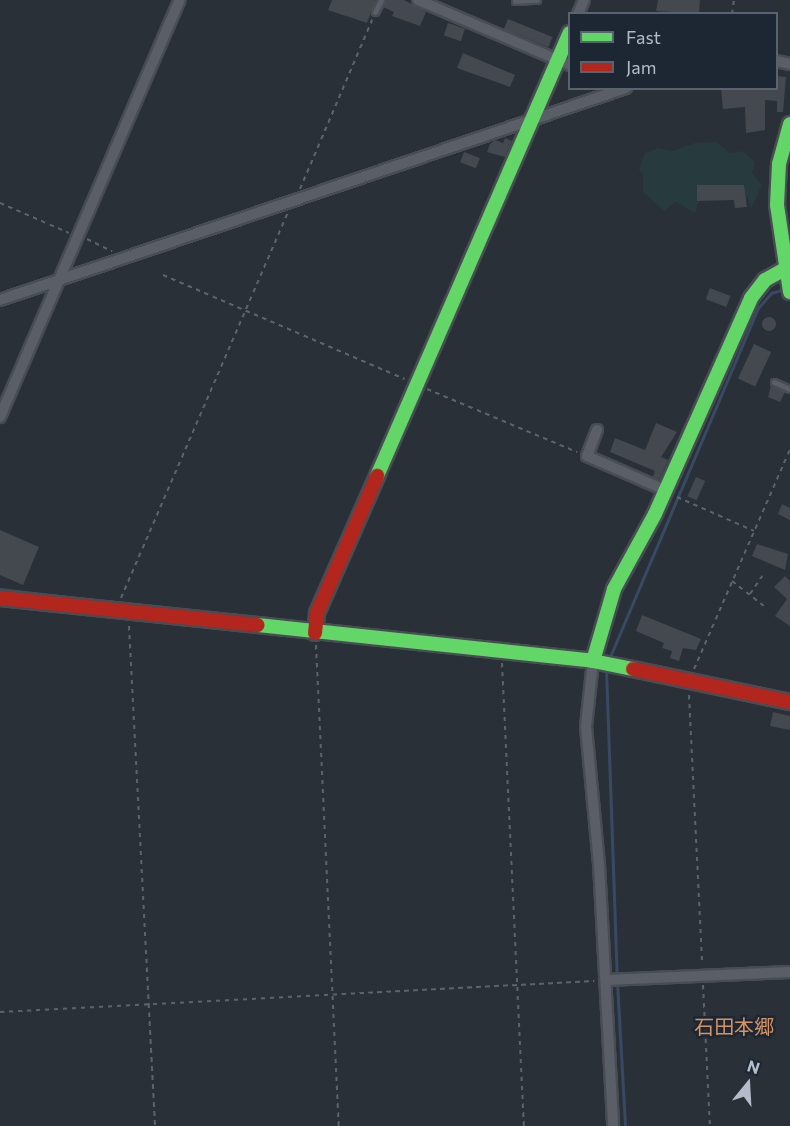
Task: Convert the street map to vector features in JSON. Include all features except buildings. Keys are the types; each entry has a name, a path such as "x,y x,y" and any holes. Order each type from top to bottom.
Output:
{"street":[{"path":"0,417 180,0"},
{"path":"418,0 564,62"},
{"path":"315,633 317,613 415,384 531,120 564,62 568,43"},
{"path":"0,300 619,90"},
{"path":"790,124 777,184 785,269 790,291"},
{"path":"613,1126 606,980 586,727 593,661 614,589 665,491 751,298 765,280 785,269"},
{"path":"597,430 587,456 665,491"},
{"path":"0,598 502,654 593,661 790,702"},
{"path":"606,980 790,972"}],"lane":[{"path":"375,12 381,0"},
{"path":"515,1 537,0"},
{"path":"774,382 790,389"}],"path":[{"path":"155,1126 122,613 293,201 375,12"},
{"path":"0,203 125,257"},
{"path":"163,275 587,456"},
{"path":"710,1126 689,681 790,449"},
{"path":"665,491 754,531"},
{"path":"750,594 762,576"},
{"path":"732,581 764,606"},
{"path":"315,633 339,1126"},
{"path":"502,654 524,1126"},
{"path":"0,1012 606,980"}],"green space":[{"path":"716,142 730,153 742,151 755,162 752,173 762,185 751,209 747,196 736,193 700,196 695,213 676,202 664,211 643,192 643,174 639,169 645,153 658,148 672,151 695,143"}],"waterway":[{"path":"609,659 758,308 771,293 785,289"},
{"path":"0,589 118,603"},
{"path":"606,668 617,976"},
{"path":"617,982 625,1126"}],"traffic: fast":[{"path":"377,476 568,38"},
{"path":"790,124 779,164 777,205 790,292"},
{"path":"593,661 614,589 655,514 751,298 765,280 785,269"},
{"path":"258,625 593,661 633,669"}],"traffic: jam":[{"path":"315,633 317,613 377,476"},
{"path":"0,598 258,625"},
{"path":"633,669 790,702"}],"district":[{"name":"石田本郷","path":"734,1026"}]}
